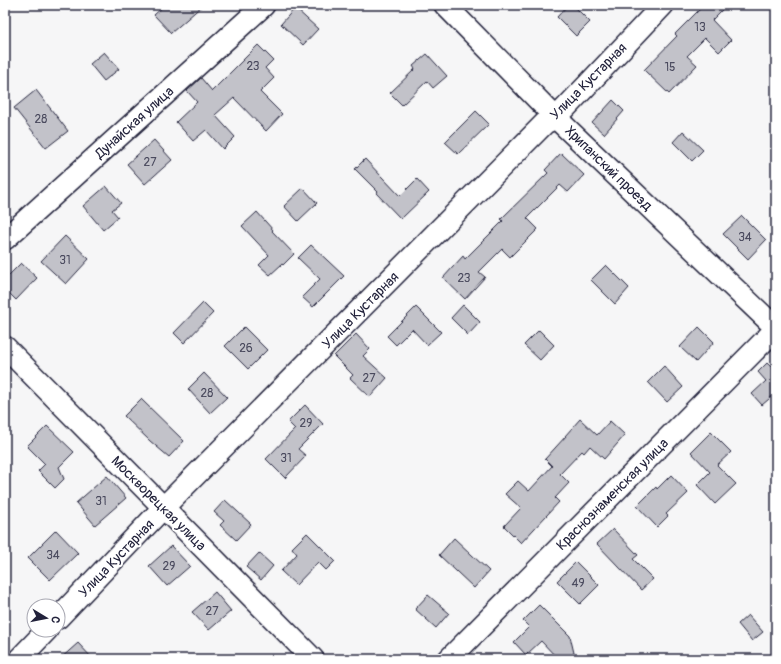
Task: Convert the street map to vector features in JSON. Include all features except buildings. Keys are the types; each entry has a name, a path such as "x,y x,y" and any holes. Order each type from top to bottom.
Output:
{"street":[{"name":"Дунайская улица","path":"5,239 264,5"},
{"name":"Хрипанский проезд","path":"445,5 556,118 776,329"},
{"name":"Улица Кустарная","path":"66,610 163,508 545,123 556,118 663,5"},
{"name":"Краснознаменская улица","path":"448,659 776,329"},
{"name":"Москворецкая улица","path":"5,346 313,659"},
{"path":"19,659 39,638"}]}
